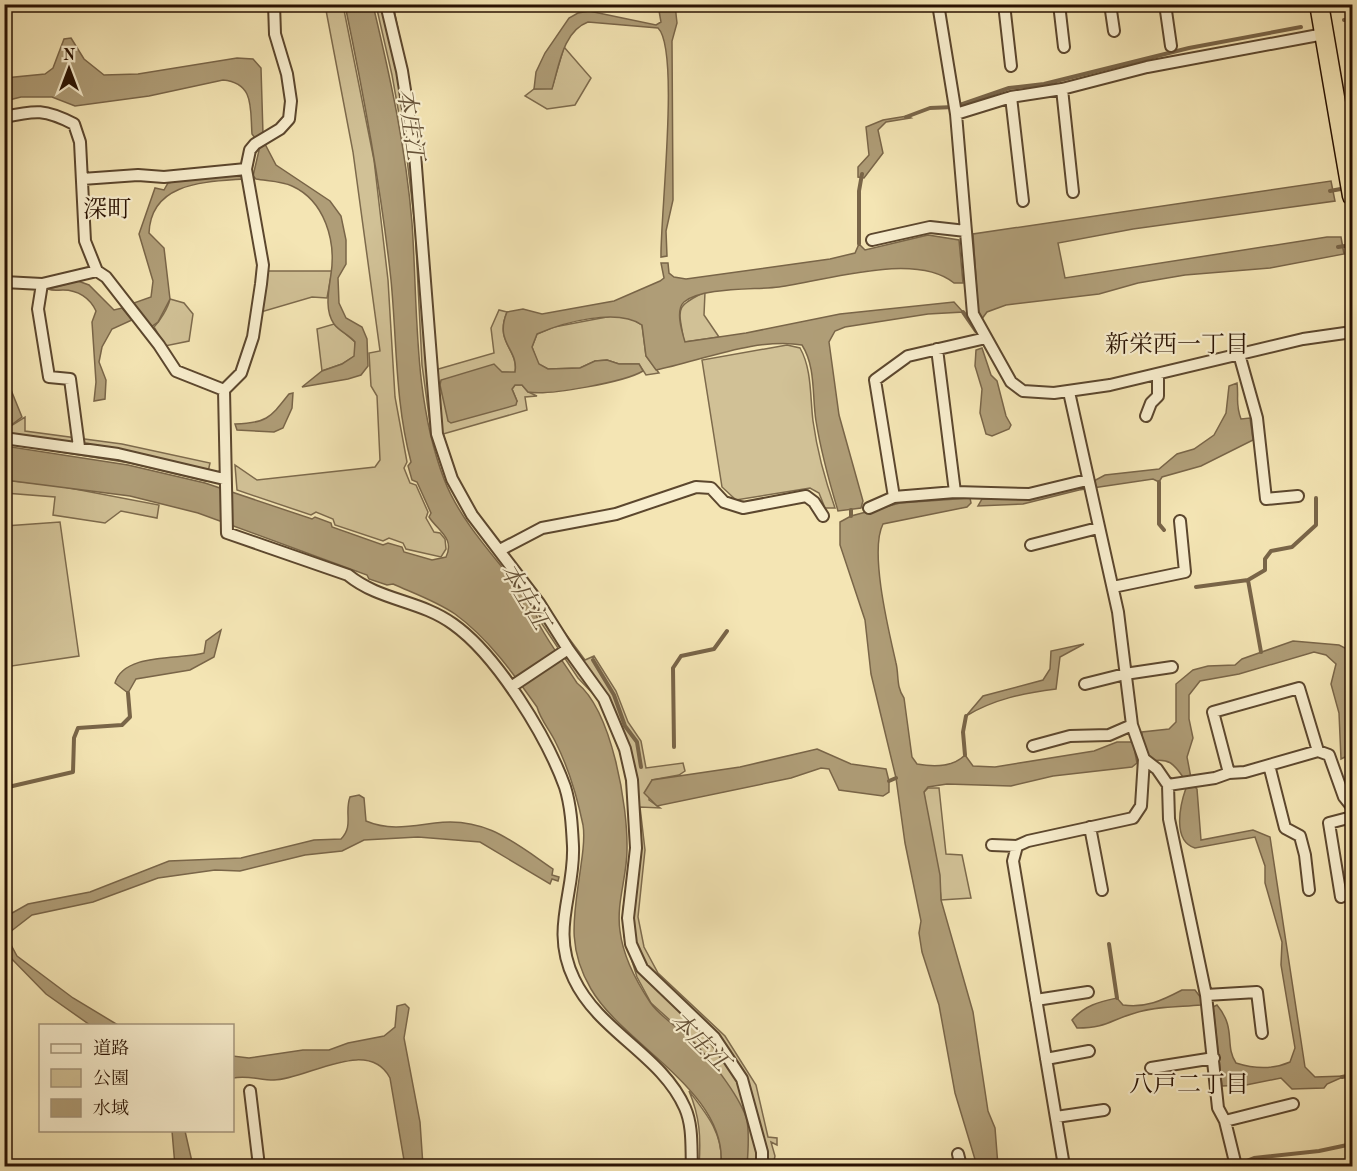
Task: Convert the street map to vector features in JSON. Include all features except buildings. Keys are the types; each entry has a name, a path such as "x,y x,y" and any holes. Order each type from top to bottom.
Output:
{"highway":[{"path":"1319,4 1349,147 1353,196"}],"street":[{"path":"274,4 275,34 287,74 291,101 289,119 280,129 255,144 250,150 246,169 263,265 253,337 241,373 224,390 224,479 227,533 348,575 361,586 380,595 414,603 454,624 512,687 543,741 565,788 573,852 563,915 563,948 574,980 597,1015 672,1084 686,1110 691,1134 692,1167"},
{"path":"386,4 402,71 415,154 437,434 452,479 472,515 539,603 604,699 625,749 632,780 636,848 628,918 632,944 642,968 714,1038 742,1079 762,1152 762,1167"},
{"path":"938,4 956,114 973,314 1011,382 1023,391 1069,392 1158,374 1303,339 1353,332"},
{"path":"1004,4 1011,66"},
{"path":"1059,4 1064,47"},
{"path":"1110,4 1113,31"},
{"path":"1165,4 1171,46"},
{"path":"956,114 1011,97 1062,89 1147,67 1324,34"},
{"path":"1062,89 1073,192"},
{"path":"1011,97 1023,201"},
{"path":"4,117 28,112 52,113 74,124 80,142 85,241 97,271 106,277 176,371 224,390"},
{"path":"82,178 138,175 164,177 246,169"},
{"path":"872,240 930,227 966,234"},
{"path":"4,282 42,284 97,271"},
{"path":"42,284 38,309 48,377 70,379 80,447"},
{"path":"894,496 874,380 908,356 986,338"},
{"path":"937,349 955,492"},
{"path":"1239,354 1257,418 1266,499 1298,496"},
{"path":"1146,416 1150,403 1158,396 1158,374"},
{"path":"992,845 1017,846 1028,841 1133,818 1141,806 1140,751 1132,725 1113,587 1090,494 1069,392"},
{"path":"4,438 80,447 224,479"},
{"path":"869,508 894,496 955,492 1029,494 1087,480"},
{"path":"500,550 542,528 616,514 696,486 711,488 724,502 743,508 806,496 814,502 823,516"},
{"path":"1113,587 1185,572 1180,520"},
{"path":"1031,545 1098,528"},
{"path":"512,687 568,649"},
{"path":"1085,684 1125,674 1172,667"},
{"path":"1229,772 1213,712 1299,688 1318,751"},
{"path":"1034,746 1070,736 1109,735 1132,725"},
{"path":"1140,751 1168,785 1169,819 1206,996 1218,1108 1225,1121 1236,1164"},
{"path":"1168,785 1215,778 1229,772 1245,772 1318,751 1329,754 1344,797 1353,807"},
{"path":"1269,765 1285,828 1300,836 1305,855 1309,890"},
{"path":"1341,897 1329,823 1352,817 1353,814"},
{"path":"1090,827 1102,890"},
{"path":"1017,846 1013,861 1064,1167"},
{"path":"1036,1000 1088,992"},
{"path":"1206,996 1257,992 1262,1033"},
{"path":"1046,1059 1089,1051"},
{"path":"1151,1068 1214,1058"},
{"path":"250,1091 260,1167"},
{"path":"1225,1121 1293,1104"},
{"path":"1056,1117 1104,1110"},
{"path":"958,1155 960,1167"}],"green space":[{"path":"325,5 343,5 374,160 388,280 395,397 407,462 404,468 410,483 416,485 428,512 426,518 434,532 440,533 445,539 446,549 441,557 406,549 403,543 389,538 383,541 335,525 333,519 316,512 311,515 237,490 235,465 257,480 375,467 380,460 377,396 371,386 369,353 380,351 353,152"},
{"path":"376,5 393,5 410,87 421,160 435,370 494,353 491,328 499,310 507,312 503,331 514,358 515,373 502,372 440,385 444,400 517,401 512,389 515,385 522,385 528,392 537,396 525,397 527,410 443,434 457,478 477,514 585,660 594,656 616,691 628,722 641,741 646,768 683,763 685,771 679,775 652,780 649,800 660,808 640,807 645,850 638,917 644,947 658,973 725,1036 756,1085 768,1137 777,1138 777,1145 771,1142 775,1156 773,1166 747,1166 746,1117 725,1082 693,1041 651,1003 637,977 624,936 623,910 631,850 630,813 624,763 600,701 578,678 542,624 536,606 469,519 447,480 432,438 422,365 415,226 407,159 392,75"},
{"path":"564,47 591,78 575,105 547,109 525,96 534,89 552,88"},
{"path":"266,271 332,271 327,298 312,297 261,312"},
{"path":"705,292 704,315 719,337 684,342 681,310 688,302"},
{"path":"170,299 184,303 193,314 189,341 165,346 154,327 164,314"},
{"path":"612,316 631,318 642,325 646,356 659,373 646,375 639,364 619,364 607,360 595,361 580,368 548,369 538,364 532,347 537,334 554,327"},
{"path":"334,324 355,342 355,356 342,364 322,371 317,329"},
{"path":"787,345 800,348 807,365 817,443 835,508 825,508 819,493 810,488 736,500 722,487 702,360"},
{"path":"25,417 25,431 122,444 210,463 206,481 130,463 5,443 4,423 11,426"},
{"path":"5,480 59,486 159,505 157,518 121,511 105,523 53,515 55,497 5,493"},
{"path":"60,522 79,656 5,667 5,526"},
{"path":"928,788 939,788 946,854 962,855 971,898 941,900 924,792"},
{"path":"689,1091 708,1117 717,1135 720,1144 721,1166 699,1166 699,1128"}],"water":[{"path":"345,5 373,5 391,86 402,140 412,223 422,385 434,448 444,479 461,513 532,605 549,641 600,715 616,760 625,809 627,860 619,921 624,950 635,977 654,1007 697,1046 722,1075 736,1097 747,1122 747,1166 721,1166 719,1139 708,1115 692,1092 606,1010 591,989 583,973 575,943 576,898 584,830 572,783 561,753 537,707 489,645 467,623 440,605 393,584 387,585 369,579 367,575 198,513 130,496 5,480 5,446 128,465 205,483 312,519 315,517 331,523 332,527 383,545 388,543 402,547 404,552 432,560 446,557 447,540 429,517 431,513 417,482 412,480 408,466 411,462 399,394 391,280 382,211"},
{"path":"658,5 675,5 677,23 672,41 673,200 666,231 667,256 661,257 668,67 664,42 658,28 588,22 573,33 567,41 552,89 534,89 536,72 545,53 569,18 589,11 656,25 661,22"},
{"path":"71,38 84,59 104,75 138,74 237,58 253,59 261,68 263,134 255,138 252,134 249,99 246,92 241,86 223,80 149,96 75,106 52,97 21,97 5,101 5,78 45,74 53,68 64,39"},
{"path":"907,116 911,118 886,122 878,130 883,153 864,178 858,177 858,167 869,155 866,127 883,120"},
{"path":"265,144 276,165 330,201 341,216 346,240 346,264 338,278 339,303 346,318 362,327 367,339 368,366 361,375 302,387 322,371 342,364 354,356 355,342 336,326 329,312 332,248 326,223 320,212 313,201 292,186 256,179 253,176 260,146"},
{"path":"241,172 244,179 197,184 170,194 159,203 152,216 149,233 164,248 170,299 158,322 151,327 131,304 151,297 153,281 139,234 155,188 164,190 168,183 194,177"},
{"path":"1331,181 1335,201 1133,229 1058,243 1065,278 1327,237 1341,237 1344,254 1270,268 1185,275 1138,283 1099,294 1006,305 987,312 981,320 978,309 973,234"},
{"path":"928,235 959,240 963,283 954,283 937,274 917,269 870,271 779,287 716,291 692,297 684,302 680,310 685,342 746,333 840,314 954,302 963,312 928,314 845,327 835,331 829,342 839,415 863,501 861,508 838,511 818,433 810,363 802,345 785,343 748,347 656,370 646,356 642,325 631,320 605,317 575,321 537,334 532,347 539,364 548,369 580,368 595,361 607,360 619,364 639,364 643,371 604,384 552,392 528,392 522,385 515,385 512,389 517,401 516,405 451,423 448,421 440,385 441,380 494,364 502,372 515,372 514,357 503,331 507,312 523,309 542,314 614,301 664,278 661,263 668,263 669,273 674,277 686,279 830,259 855,253 859,244 865,250"},
{"path":"78,281 89,285 114,310 122,308 132,320 112,329 102,347 99,362 106,380 105,399 94,401 96,382 92,322 96,311 90,302 78,293 48,289"},
{"path":"982,348 991,375 997,381 1006,416 1011,425 1009,429 992,436 986,434 980,413 982,389 975,366 976,350"},
{"path":"4,352 9,385 22,417 10,426 5,423"},
{"path":"1237,383 1239,414 1241,419 1250,418 1253,440 1201,466 1162,477 1159,482 1153,479 1079,490 1023,504 978,506 982,499 1023,499 1092,482 1105,475 1159,469 1177,454 1194,449 1214,435 1226,413 1229,386"},
{"path":"293,393 292,408 283,428 274,432 237,430 235,424 267,418 289,394"},
{"path":"970,498 971,503 967,507 883,524 879,536 879,572 899,685 904,698 912,757 917,764 936,766 955,762 965,755 973,766 995,767 1094,751 1117,742 1133,742 1137,763 1132,767 1053,776 1011,786 947,784 928,787 924,792 940,875 941,900 973,1012 988,1111 995,1128 998,1166 977,1166 955,1093 939,1005 922,952 919,933 921,921 905,843 896,778 871,674 865,620 840,545 840,522 851,516 900,503"},
{"path":"221,630 214,657 190,670 136,679 128,693 115,683 120,673 129,666 154,659 204,653 206,641"},
{"path":"1293,641 1339,645 1347,649 1353,682 1347,700 1347,756 1341,759 1339,713 1331,684 1336,664 1326,655 1314,652 1239,674 1200,681 1189,695 1189,719 1193,738 1187,757 1191,778 1183,777 1174,765 1167,761 1152,761 1142,746 1142,732 1169,729 1176,722 1176,684 1193,670 1208,666 1235,665 1242,659"},
{"path":"1084,644 1060,657 1056,689 1010,698 987,705 966,716 983,696 1043,680 1050,669 1051,651"},
{"path":"817,749 851,764 886,769 889,792 883,796 839,790 829,769 821,768 791,778 657,806 644,793 652,780 740,767"},
{"path":"1195,787 1201,840 1253,830 1270,837 1305,1067 1315,1077 1345,1076 1327,1084 1324,1088 1292,1089 1281,1078 1246,1085 1222,1086 1213,1007 1217,1005 1227,1022 1231,1050 1236,1063 1257,1067 1277,1066 1290,1062 1295,1048 1281,965 1282,942 1265,883 1265,866 1255,837 1195,848 1188,844 1180,830 1180,813 1186,788"},
{"path":"359,795 364,798 366,821 383,826 453,822 484,828 512,841 553,869 552,875 559,877 558,881 552,879 550,884 480,842 418,837 364,840 342,851 305,855 240,871 215,870 158,878 93,902 32,915 10,932 10,943 17,956 73,998 116,1024 89,1024 46,994 5,952 5,917 28,904 90,892 169,861 241,858 314,840 341,839 347,829 350,797"},
{"path":"1182,990 1195,990 1201,998 1201,1005 1151,1009 1087,1028 1077,1028 1072,1020 1087,1008 1104,1001 1117,998 1123,1005 1146,1004"},
{"path":"405,1004 409,1008 404,1038 420,1122 423,1166 405,1166 390,1078 380,1066 367,1061 352,1060 274,1080 234,1078 234,1056 249,1058 303,1050 329,1050 348,1043 384,1036 395,1027 397,1006"},
{"path":"172,1132 185,1132 193,1166 175,1166"}],"waterway":[{"path":"1344,20 1352,19"},
{"path":"906,117 930,108 954,107 1009,88 1044,84 1189,48 1301,27"},
{"path":"859,244 859,191 862,174"},
{"path":"1330,191 1346,188"},
{"path":"1338,247 1352,245"},
{"path":"963,312 976,331"},
{"path":"1159,482 1159,524 1164,530"},
{"path":"1261,652 1248,580 1265,570 1265,559 1271,551 1292,547 1316,525 1316,498"},
{"path":"851,510 851,516"},
{"path":"1196,587 1248,580"},
{"path":"674,747 673,668 681,656 714,649 727,631"},
{"path":"593,660 614,695 625,726 637,742 641,767"},
{"path":"4,788 73,772 74,738 78,728 122,725 130,717 128,693"},
{"path":"965,755 963,732 966,716"},
{"path":"889,781 896,778"},
{"path":"1109,944 1117,998"},
{"path":"1342,1077 1352,1075"},
{"path":"1236,1165 1254,1158 1319,1151 1352,1144"}],"district":[{"name":"深町","path":"107,209"},
{"name":"新栄西一丁目","path":"1177,344"},
{"name":"八戸二丁目","path":"1189,1084"}],"water label":[{"name":"本庄江","path":"411,124"},
{"name":"本庄江","path":"525,596"},
{"name":"本庄江","path":"700,1041"}]}
